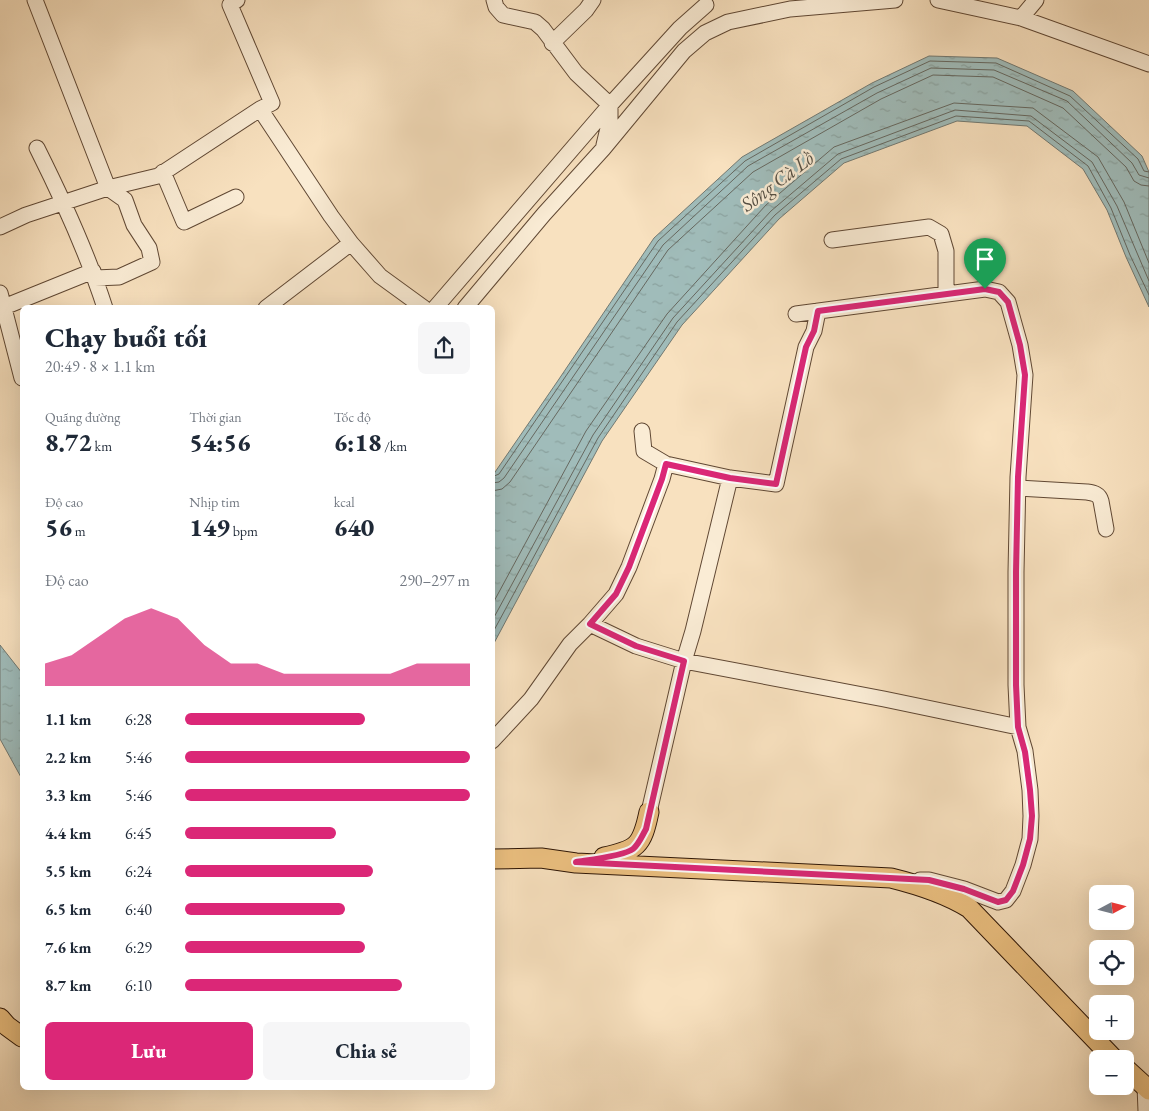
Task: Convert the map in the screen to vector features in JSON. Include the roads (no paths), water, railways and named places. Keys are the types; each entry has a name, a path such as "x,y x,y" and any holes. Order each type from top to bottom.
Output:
{"main road":[{"path":"576,862 632,850 640,841 646,829 649,812"},
{"path":"495,859 541,858 576,862 891,878 921,886 952,897 969,908 1105,1050"},
{"path":"0,1018 20,1035"},
{"path":"1134,1076 1147,1088"}],"street":[{"path":"20,370 2,300 94,275 119,277 152,262 149,248 134,225 125,200 108,188 35,0"},
{"path":"0,227 26,214 108,188 158,176 272,103 230,6 238,0"},
{"path":"494,0 496,7 503,15 535,22 543,29 576,73 610,106 610,120 604,149"},
{"path":"552,43 586,10 593,0"},
{"path":"773,0 790,9"},
{"path":"467,305 544,214 604,149 684,51 705,33 728,22 790,9 895,0"},
{"path":"938,0 1021,18 1149,64"},
{"path":"1021,18 1036,0"},
{"path":"438,305 610,106 680,28 706,5"},
{"path":"260,109 351,243 380,276 420,305"},
{"path":"37,148 64,203 94,275 104,305"},
{"path":"163,172 184,222 236,197"},
{"path":"832,240 929,226 941,234 946,251 946,294"},
{"path":"270,305 351,243"},
{"path":"796,314 985,289 999,292 1008,302 1020,345 1025,375 1018,488 1016,628 1018,727 1025,752 1030,790 1032,816 1030,839 1013,891 1006,900 998,902 964,889 929,880 891,878"},
{"path":"450,305 475,294"},
{"path":"642,431 644,451 666,464 730,478 776,484 806,347 814,331 818,311"},
{"path":"495,738 531,699 570,644 616,594 629,567 666,464"},
{"path":"649,812 684,661 730,478"},
{"path":"1018,488 1087,492 1097,495 1100,497 1106,529"},
{"path":"590,624 636,646 684,661 1018,727"},
{"path":"1146,1111 1147,1088"}],"water":[{"name":"Sông Cà Lồ","path":"929,56 997,58 1073,91 1142,156 1149,172 1149,307 1107,210 1083,169 1027,126 957,121 844,163 779,219 682,325 602,441 495,641 495,472 654,238 742,157 872,83"},
{"path":"0,645 20,670 20,775 0,739"}]}
